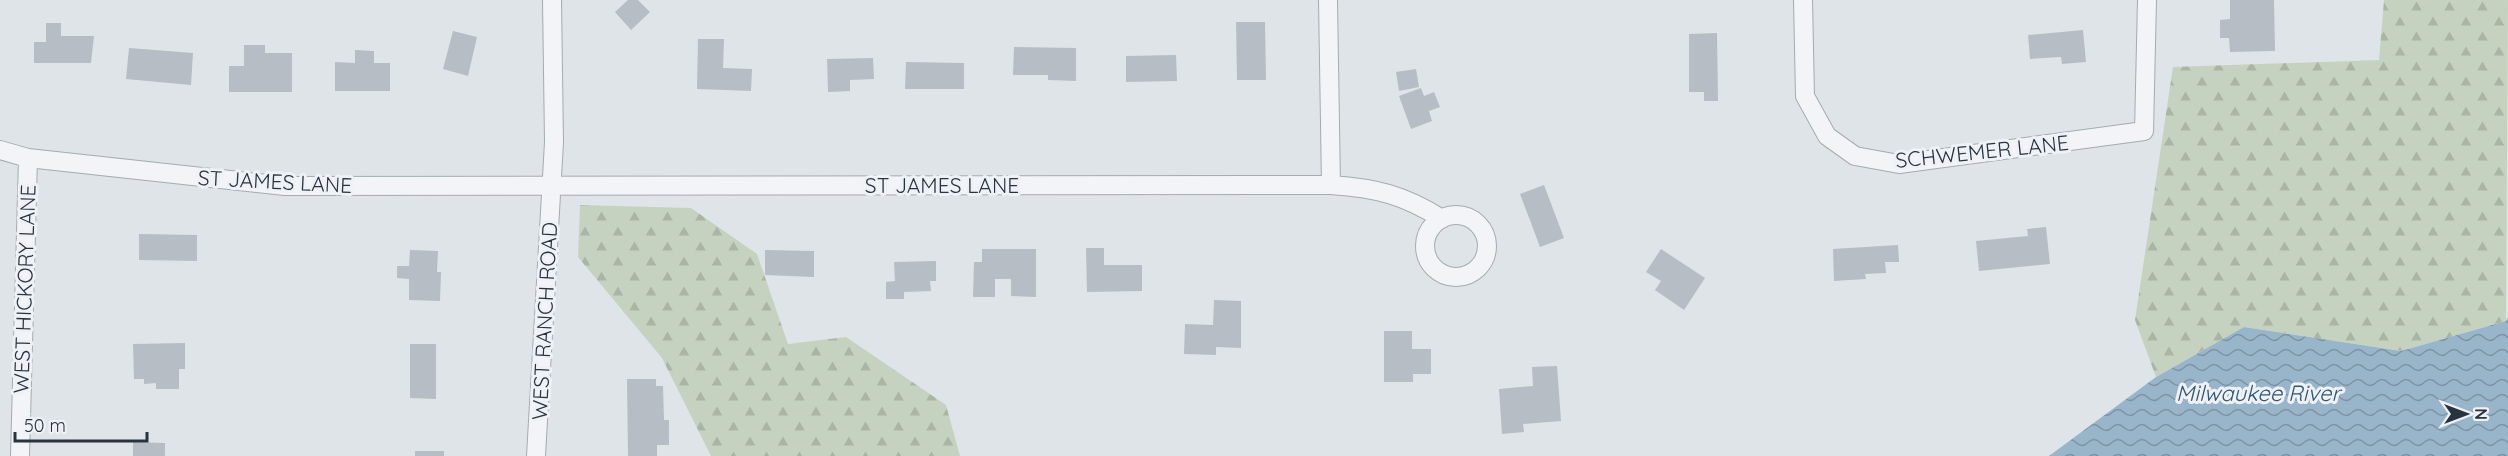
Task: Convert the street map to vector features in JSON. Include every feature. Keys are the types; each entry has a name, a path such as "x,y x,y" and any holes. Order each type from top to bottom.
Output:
{"street":[{"path":"552,0 554,142 552,186"},
{"path":"1328,0 1331,185"},
{"name":"SCHWEMER LANE","path":"1803,0 1805,96 1827,136 1855,156 1899,164 2144,131 2147,0"},
{"name":"ST JAMES LANE","path":"0,150 28,158 285,186 1357,186 1400,196 1442,219"},
{"name":"WEST HICKORY LANE","path":"20,456 28,158"},
{"name":"WEST RANCH ROAD","path":"536,456 552,186"}],"green space":[{"path":"2384,0 2508,0 2506,321 2401,351 2244,327 2156,377 2135,320 2173,67 2379,60"},
{"path":"580,205 691,208 757,254 788,344 846,337 946,405 960,456 711,456 662,358 578,257"}],"water":[{"name":"Milwaukee River","path":"2508,317 2508,456 2049,456 2156,377 2244,327 2401,351 2506,321"}],"building":[{"path":"628,0 638,0 650,12 631,30 615,12"},
{"path":"2230,0 2274,0 2275,51 2230,52 2229,38 2220,38 2220,20 2230,19"},
{"path":"1236,22 1265,22 1266,80 1237,80"},
{"path":"46,23 61,23 61,36 94,36 91,63 34,63 34,42 46,42"},
{"path":"2083,30 2086,62 2062,64 2061,57 2030,59 2028,35"},
{"path":"453,31 477,37 468,76 443,69"},
{"path":"1717,33 1718,101 1704,101 1704,92 1689,92 1689,34"},
{"path":"698,39 724,39 723,68 752,69 751,91 697,89"},
{"path":"244,45 265,45 265,53 292,53 292,92 229,92 229,66 244,66"},
{"path":"1014,47 1076,48 1076,81 1048,80 1048,75 1013,75"},
{"path":"129,48 193,53 191,85 126,79"},
{"path":"355,50 374,51 374,63 390,63 390,91 335,91 335,62 355,63"},
{"path":"1176,55 1177,81 1126,82 1126,56"},
{"path":"873,58 874,79 850,80 850,91 828,92 827,59"},
{"path":"906,62 964,63 964,89 905,89"},
{"path":"1416,69 1419,87 1399,91 1396,72"},
{"path":"1421,88 1424,96 1434,92 1440,107 1429,111 1432,121 1411,129 1399,96"},
{"path":"1544,185 1564,238 1540,247 1520,194"},
{"path":"2046,227 2050,264 1979,271 1976,241 2028,236 2027,229"},
{"path":"139,234 197,235 197,261 139,260"},
{"path":"1898,245 1899,262 1885,262 1886,273 1865,274 1866,279 1834,281 1833,249"},
{"path":"1086,248 1104,248 1104,265 1142,265 1142,291 1087,292"},
{"path":"982,249 1036,249 1036,297 1011,296 1011,279 995,279 995,297 973,297 974,262 982,262"},
{"path":"1661,249 1705,278 1684,310 1655,290 1661,281 1646,272"},
{"path":"410,250 438,251 437,272 441,272 440,301 409,300 409,279 397,278 397,266 409,266"},
{"path":"765,250 814,251 814,277 765,275"},
{"path":"936,261 936,281 930,281 931,291 904,292 904,299 886,299 886,282 895,281 894,262"},
{"path":"1214,300 1241,301 1241,348 1216,347 1216,355 1184,354 1185,324 1213,325"},
{"path":"1384,331 1412,331 1412,349 1431,349 1431,374 1413,374 1413,382 1384,382"},
{"path":"185,343 185,369 179,369 179,389 156,389 156,383 144,384 144,379 134,379 133,344"},
{"path":"410,344 436,344 436,399 410,398"},
{"path":"1557,366 1561,421 1523,424 1524,432 1502,434 1499,389 1533,386 1532,367"},
{"path":"627,379 656,379 656,386 663,386 664,420 669,420 669,445 657,445 657,456 628,456"},
{"path":"133,442 165,443 165,456 133,456"},
{"path":"415,451 444,451 444,456 415,456"}]}
